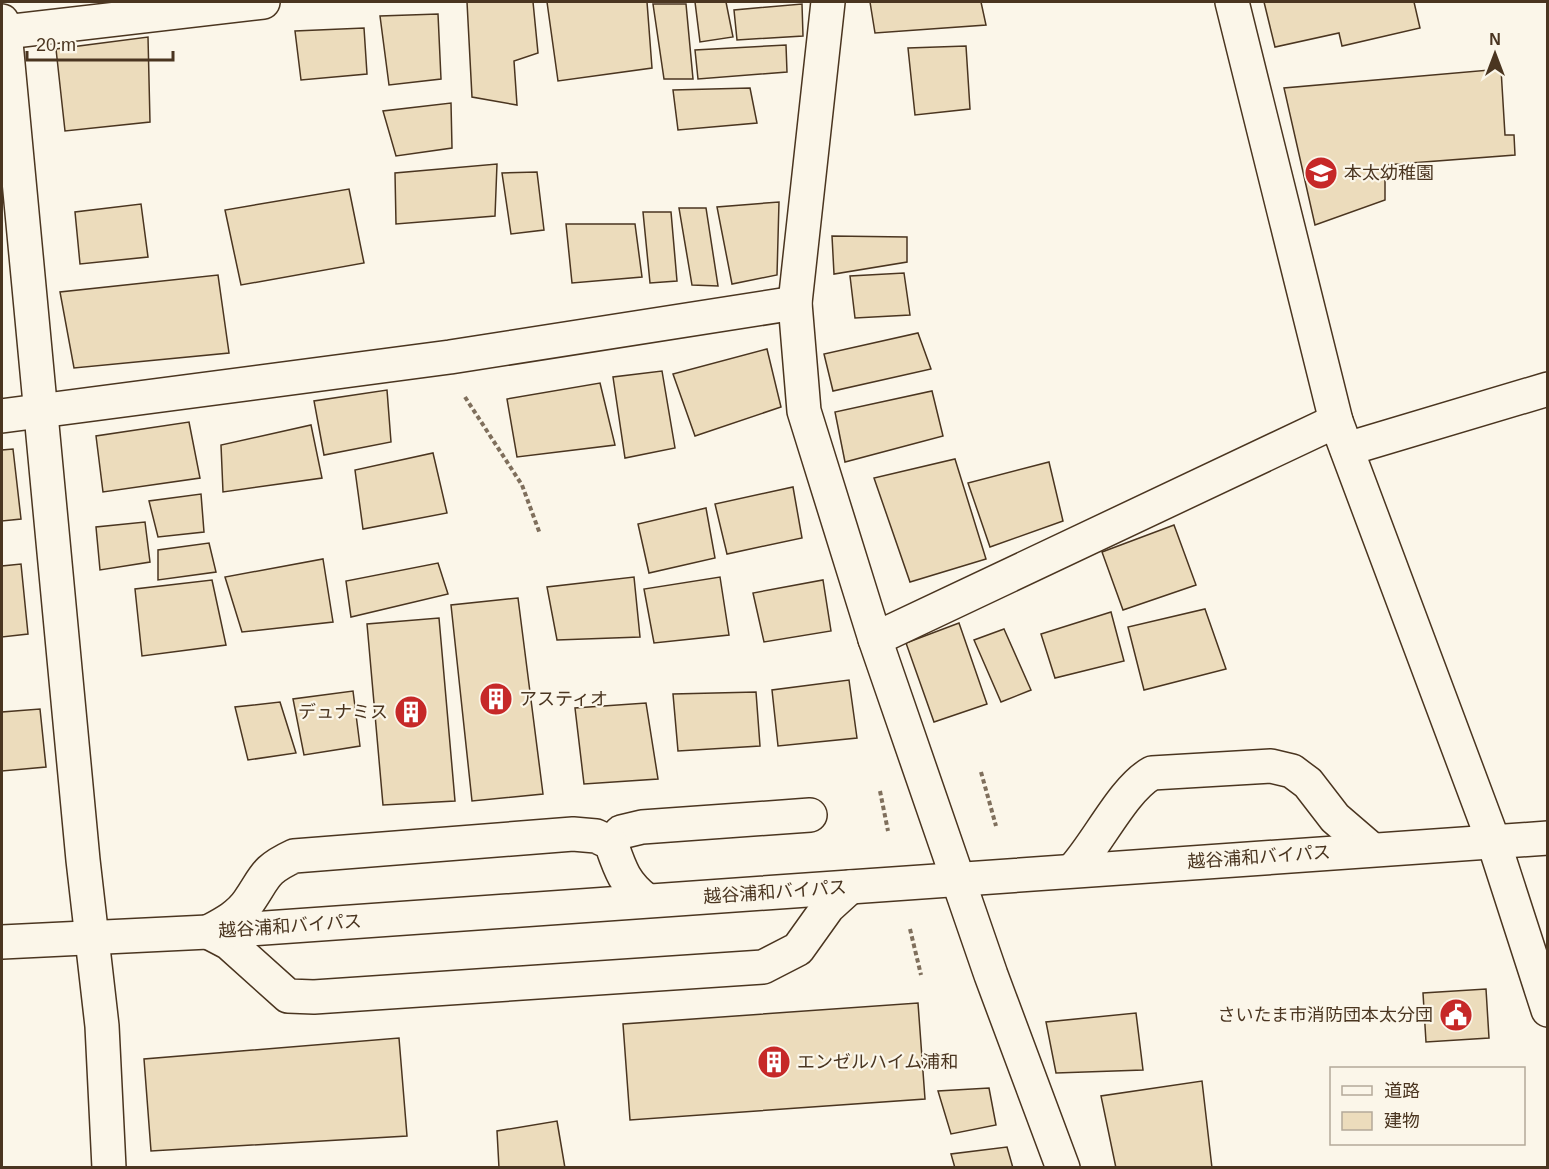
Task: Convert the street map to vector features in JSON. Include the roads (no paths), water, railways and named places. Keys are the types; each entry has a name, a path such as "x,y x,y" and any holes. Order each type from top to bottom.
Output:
{"main road":[{"path":"109,1167 102,1026 3,26 262,2"},
{"path":"828,2 795,303 804,411 875,639 957,878 1063,1167"},
{"path":"1232,2 1342,435 1494,843 1548,1010"},
{"path":"2,416 450,357 795,303"},
{"path":"875,639 1342,435 1548,389"},
{"path":"1073,870 1091,851 1138,780 1152,773 1271,766 1292,771 1308,783 1335,818 1371,849"},
{"path":"611,843 621,832 642,827 810,815"},
{"path":"208,932 230,920 249,903 260,881 273,865 294,856 573,834 596,836 611,843 630,888 646,900"},
{"name":"越谷浦和バイパス","path":"2,942 208,932 1548,838"},
{"path":"208,932 229,943 288,996 306,997 763,967 798,949 828,907 850,887"}],"place":[{"name":"本太幼稚園","path":"1321,173"},
{"name":"アスティオ","path":"496,699"},
{"name":"デュナミス","path":"411,712"},
{"name":"さいたま市消防団本太分団","path":"1456,1015"},
{"name":"エンゼルハイム浦和","path":"774,1062"}]}
